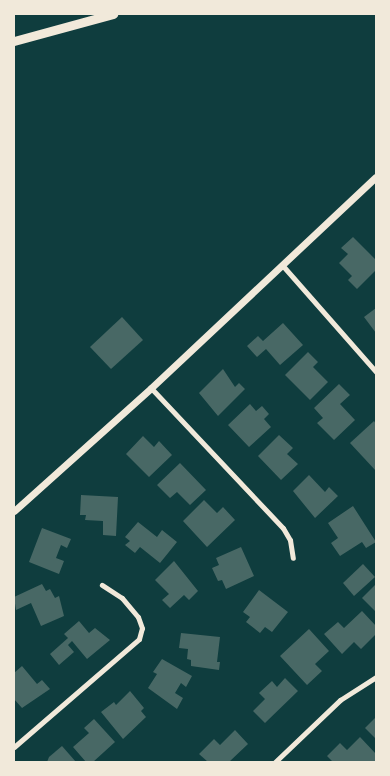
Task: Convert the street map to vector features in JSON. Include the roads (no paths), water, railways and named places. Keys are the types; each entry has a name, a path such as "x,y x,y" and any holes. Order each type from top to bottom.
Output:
{"highway":[{"path":"14,41 113,14"}],"street":[{"path":"14,511 151,388 376,177"},
{"path":"283,266 376,372"},
{"path":"151,388 283,528 290,540 293,558"},
{"path":"14,747 139,639 142,628 138,617 122,598 102,585"},
{"path":"275,762 340,700 376,677"}]}
